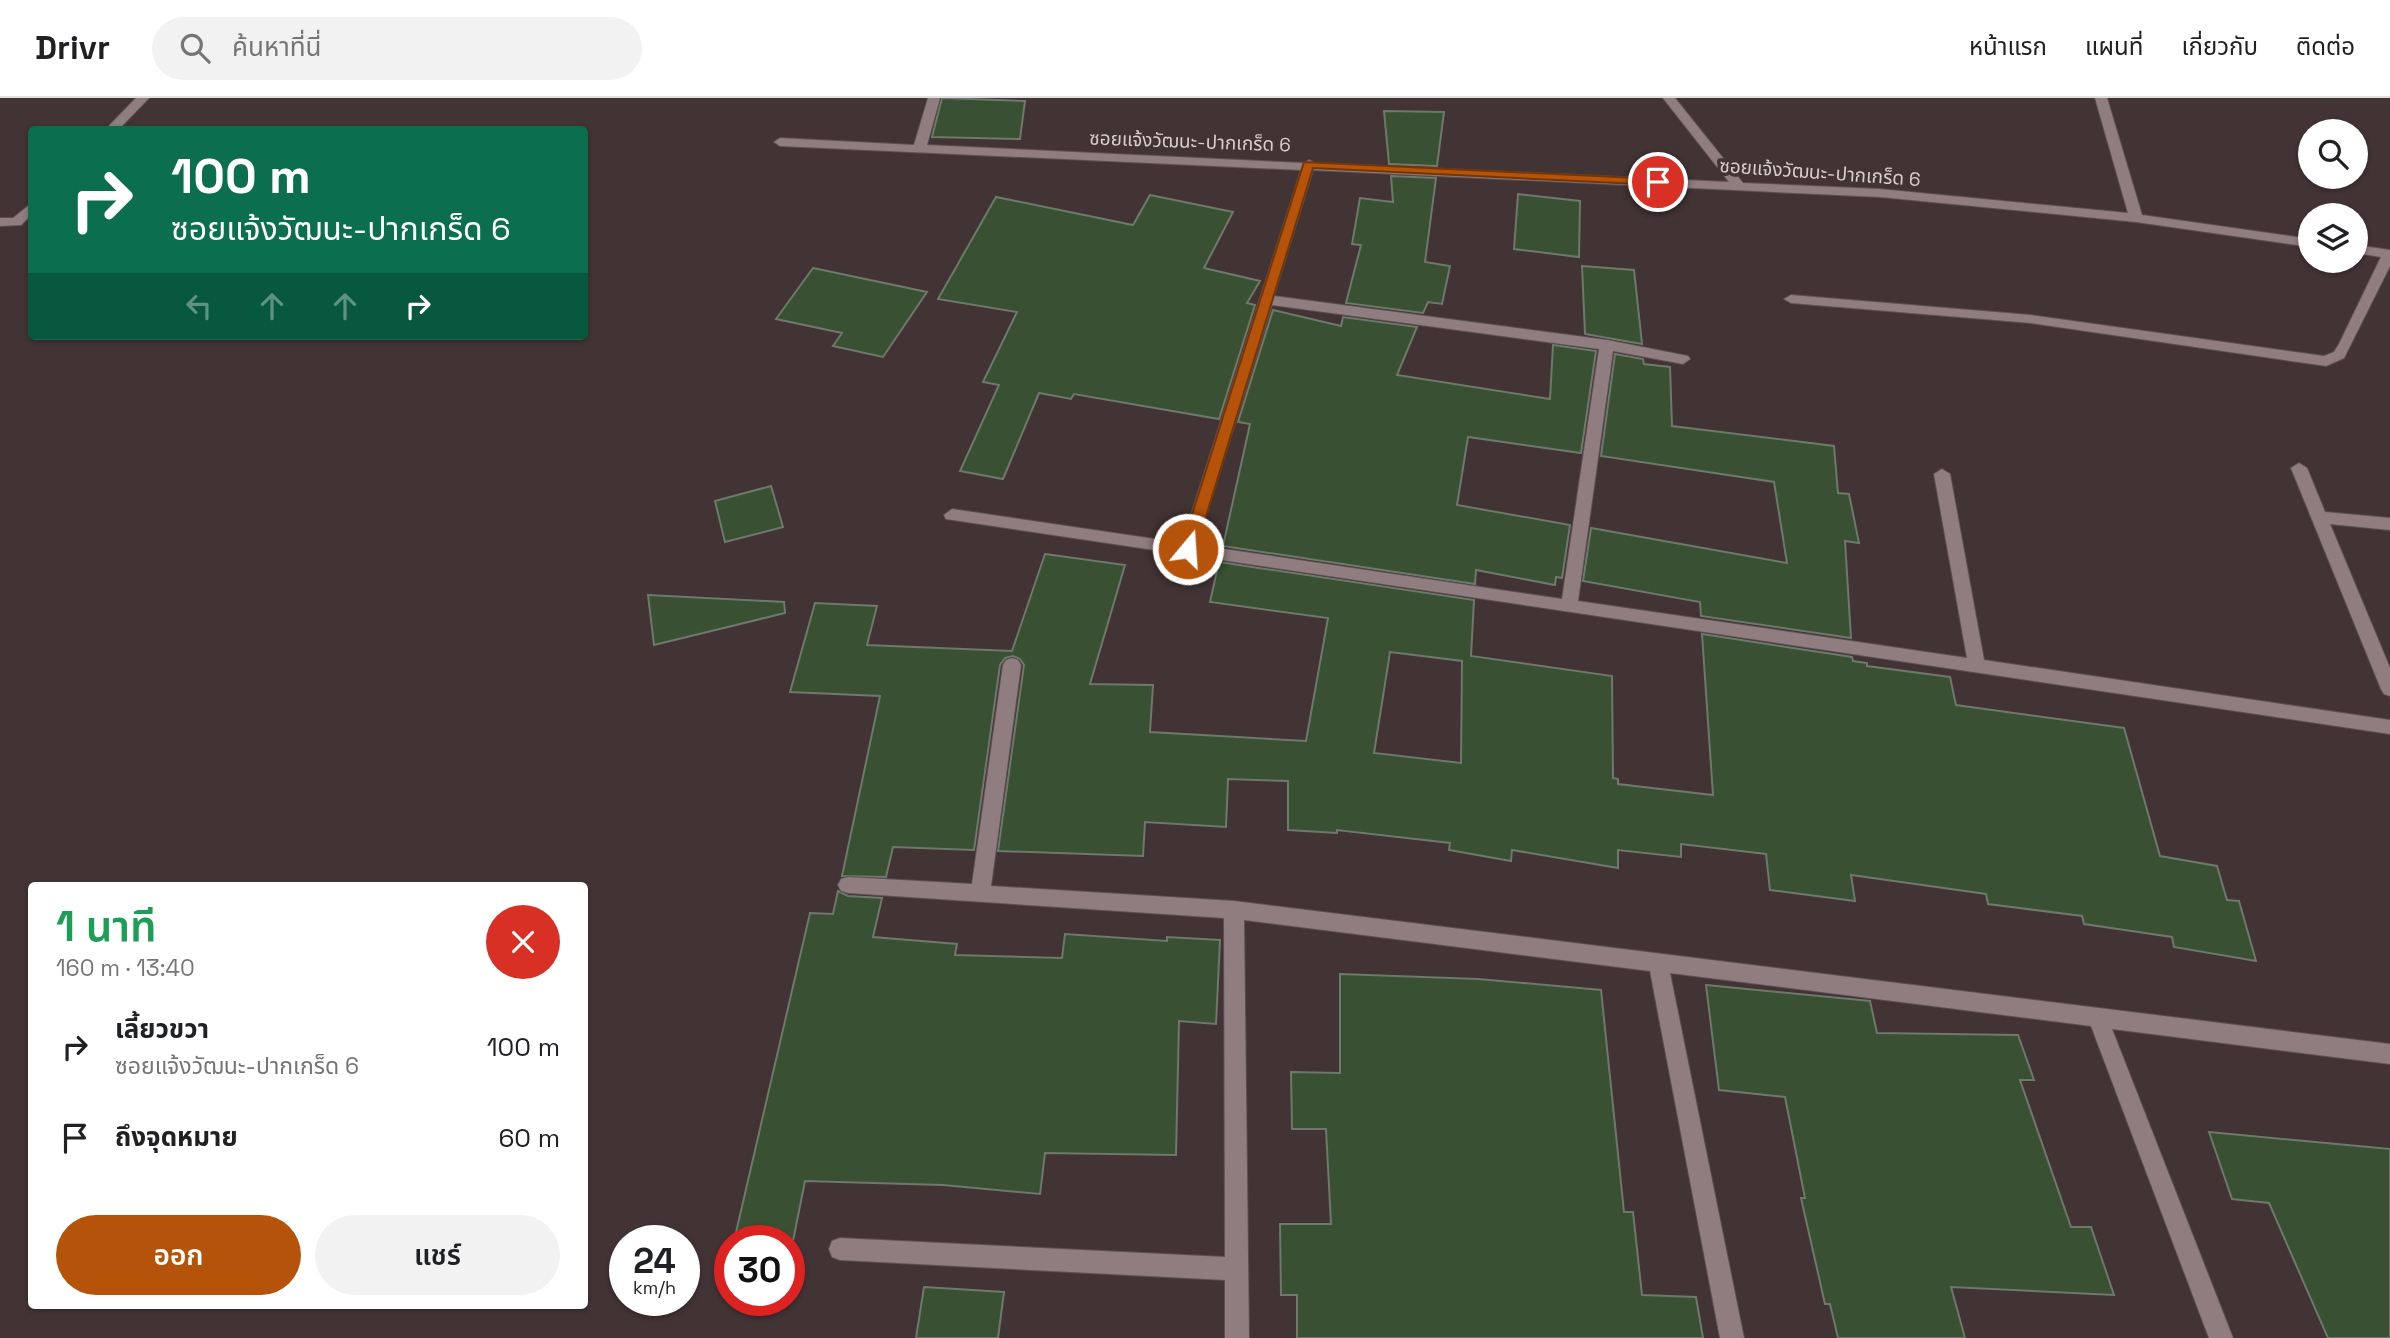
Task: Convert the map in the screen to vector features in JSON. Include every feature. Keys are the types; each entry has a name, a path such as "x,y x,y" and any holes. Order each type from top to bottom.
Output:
{"street":[{"path":"115,126 143,98"},
{"path":"919,150 934,98"},
{"path":"1669,98 1739,186"},
{"path":"2101,98 2136,218"},
{"name":"ซอยแจ้งวัฒนะ-ปากเกร็ด 6","path":"780,142 919,150 1308,164 1880,193 2136,218 2298,241"},
{"path":"1188,549 1308,164"},
{"path":"0,222 16,222 28,212"},
{"path":"1791,299 2031,319 2326,361 2339,355 2346,344 2389,254 2368,251"},
{"path":"1268,299 1607,345 1684,359"},
{"path":"1569,606 1607,345"},
{"path":"2299,468 2390,688"},
{"path":"1942,474 1977,666"},
{"path":"951,514 2390,727"},
{"path":"2321,517 2390,524"},
{"path":"980,894 1012,665"},
{"path":"848,885 1234,910 2390,1054"},
{"path":"1234,910 1237,1338"},
{"path":"1658,963 1732,1338"},
{"path":"2098,1018 2221,1338"},
{"path":"840,1249 1237,1269"}],"building":[{"path":"942,98 1025,101 1020,139 932,137"},
{"path":"1384,111 1444,112 1437,166 1389,164"},
{"path":"1391,176 1436,178 1425,262 1450,266 1442,304 1428,302 1423,313 1346,303 1361,245 1352,244 1360,198 1393,202"},
{"path":"1518,194 1580,201 1579,257 1514,249"},
{"path":"1150,195 1233,212 1204,268 1260,281 1247,303 1255,305 1219,419 1074,394 1071,399 1039,393 1003,479 960,471 999,385 983,382 1017,312 938,299 996,197 1133,225"},
{"path":"1582,266 1634,270 1642,344 1585,334"},
{"path":"813,268 927,292 883,357 833,346 842,333 776,319"},
{"path":"1273,310 1341,326 1343,317 1417,327 1397,375 1550,399 1553,345 1596,351 1581,453 1468,437 1457,505 1570,525 1562,578 1556,577 1555,585 1476,570 1475,584 1223,546 1250,424 1238,422"},
{"path":"1615,354 1643,359 1644,364 1670,367 1672,426 1834,446 1838,493 1849,494 1859,543 1845,541 1851,638 1701,616 1700,602 1583,581 1591,528 1787,563 1774,482 1601,456"},
{"path":"771,486 783,527 725,542 715,501"},
{"path":"1045,554 1125,565 1090,684 1153,685 1150,732 1306,741 1328,618 1210,602 1219,562 1474,600 1471,656 1612,676 1613,778 1618,779 1618,784 1713,795 1702,634 1852,657 1853,661 1867,663 1867,666 1950,677 1956,705 2124,728 2160,856 2217,866 2227,900 2239,901 2256,961 2174,947 2172,937 2084,924 2082,916 1988,904 1986,894 1851,875 1855,901 1770,890 1766,854 1681,844 1681,857 1618,850 1618,868 1512,850 1511,861 1449,850 1450,843 1337,830 1337,833 1288,830 1288,781 1228,779 1226,827 1145,822 1143,856 998,851 1024,665 1020,659 1013,656 1005,658 1000,665 974,850 893,847 886,877 842,876 880,696 790,692 815,603 877,606 867,645 1012,651","holes":["1390,652 1462,661 1461,763 1374,753"]},
{"path":"648,595 784,602 785,613 654,645"},
{"path":"838,891 848,896 882,898 873,937 957,944 955,955 1062,958 1065,934 1167,941 1167,937 1220,940 1216,1024 1179,1021 1176,1155 1045,1153 1040,1194 943,1185 805,1181 796,1225 738,1225 810,913 833,914"},
{"path":"1340,974 1478,979 1601,990 1624,1212 1633,1212 1642,1295 1696,1297 1703,1338 1297,1338 1297,1295 1281,1295 1280,1224 1331,1224 1326,1129 1292,1129 1291,1072 1340,1073"},
{"path":"1706,985 1870,1001 1877,1033 2018,1035 2034,1080 2020,1080 2071,1227 2091,1227 2114,1295 1951,1287 1965,1338 1838,1338 1830,1304 1825,1304 1801,1198 1805,1198 1785,1097 1719,1090"},
{"path":"2209,1132 2390,1149 2390,1338 2328,1338 2269,1203 2232,1199"},
{"path":"924,1287 1004,1292 998,1338 916,1338"}],"route":[{"path":"1188,549 1308,164 1658,182"}]}
